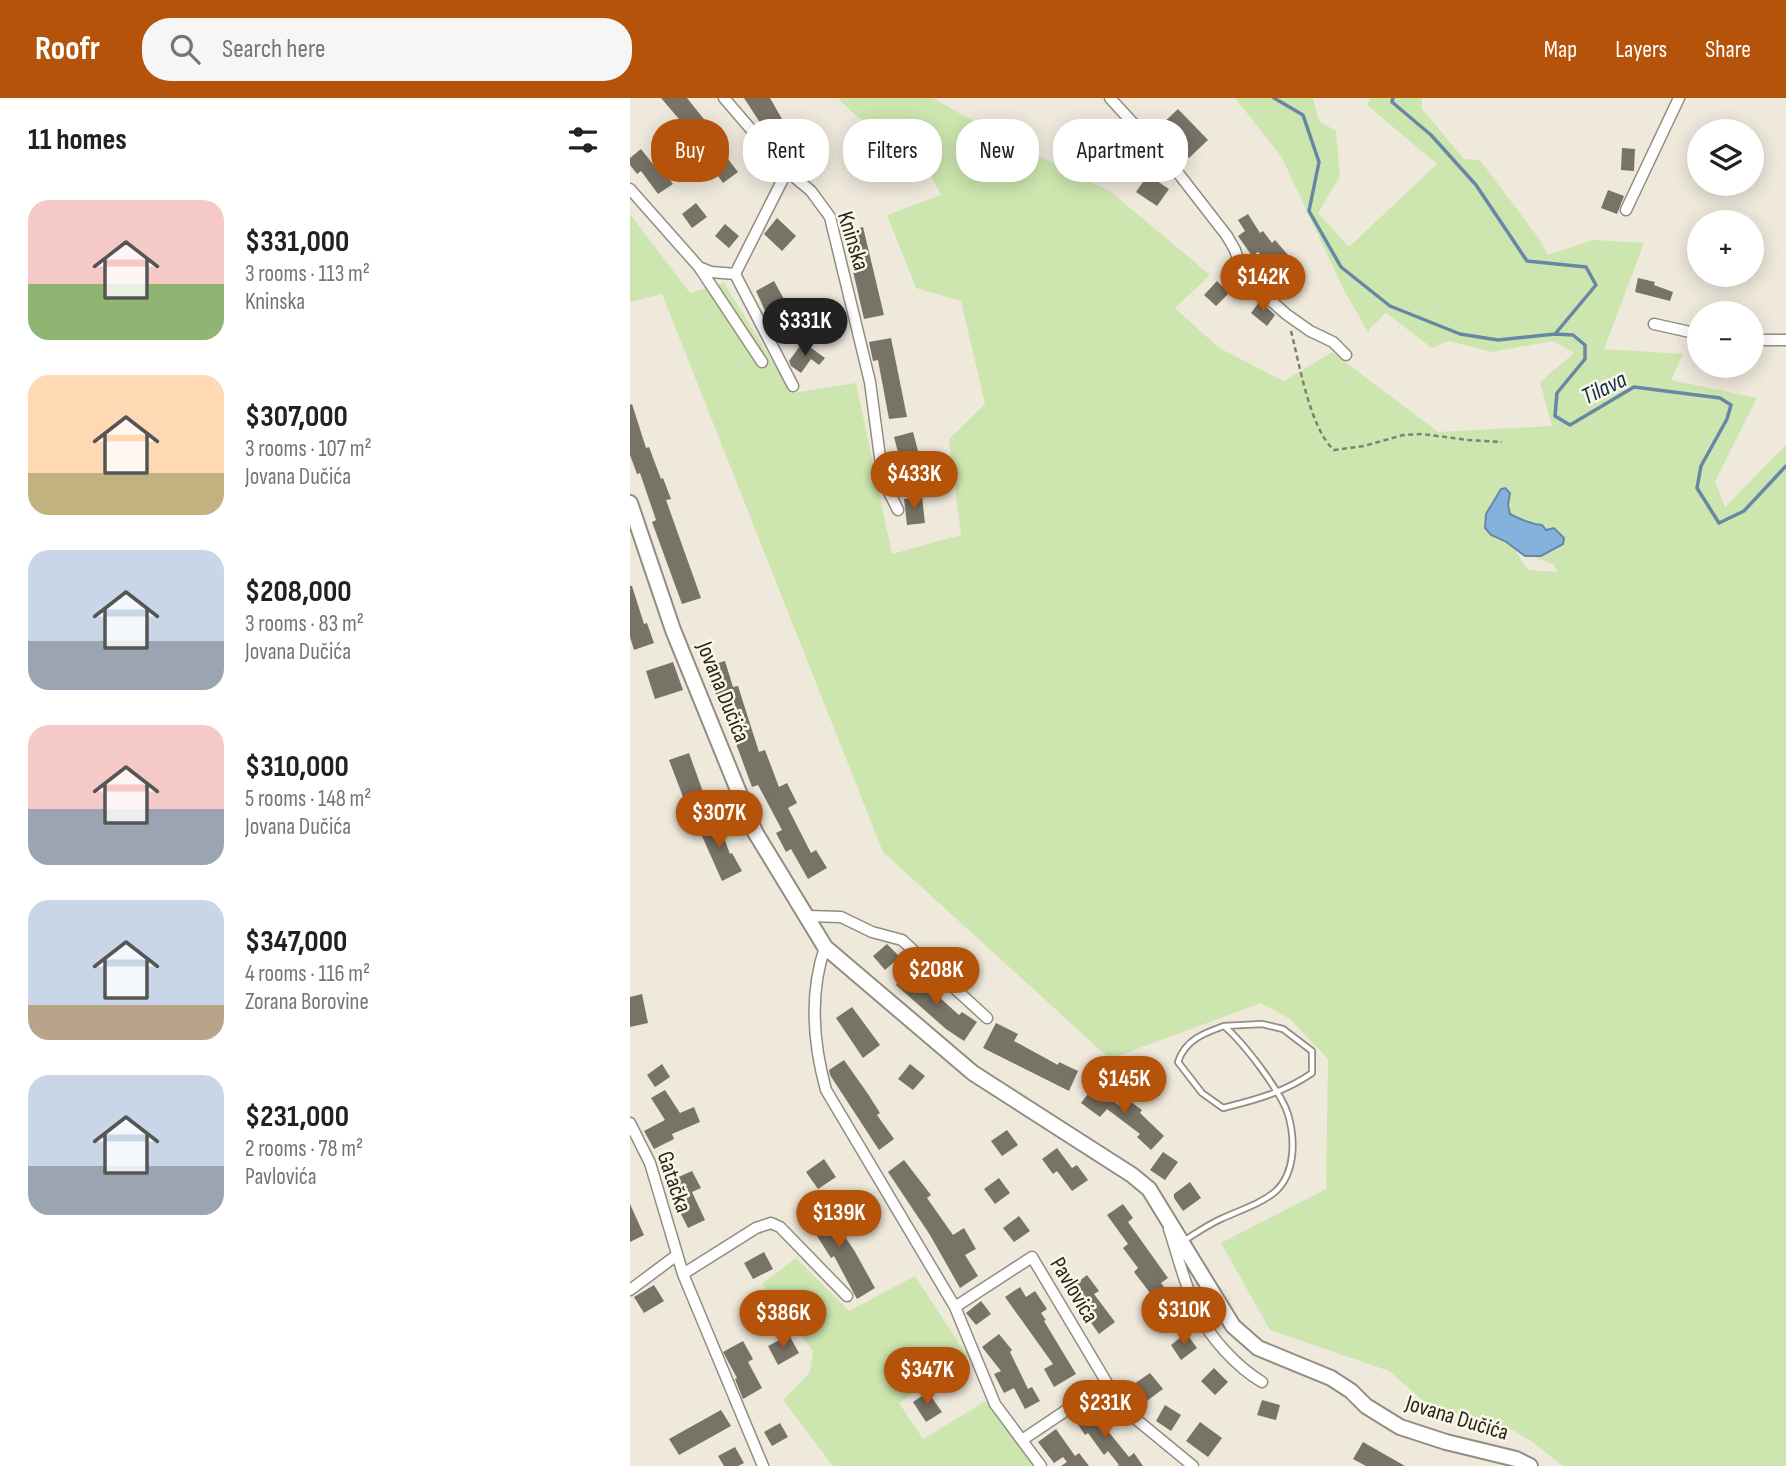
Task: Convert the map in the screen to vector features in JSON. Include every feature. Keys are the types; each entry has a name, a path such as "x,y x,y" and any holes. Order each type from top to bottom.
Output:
{"main road":[{"name":"Jovana Dučića","path":"630,503 673,630 755,832 825,947 973,1073 1149,1189 1233,1326 1258,1348 1331,1378 1351,1391 1366,1406 1400,1427 1446,1442 1516,1459 1530,1466"}],"street":[{"name":"Kninska","path":"724,98 743,120"},
{"path":"1110,98 1175,169 1227,236 1244,277 1286,314 1310,331 1333,342 1346,355"},
{"path":"1626,210 1679,98"},
{"path":"736,274 782,182"},
{"name":"Kninska","path":"801,182 830,216 870,382 883,480 898,510"},
{"path":"630,189 699,267 762,362"},
{"path":"699,267 711,272 736,274"},
{"path":"736,274 793,386"},
{"path":"1654,324 1687,331"},
{"path":"1764,340 1786,340"},
{"path":"807,916 841,917 872,932 902,940 987,1018"},
{"path":"825,947 817,982 815,1029 819,1065 826,1090 955,1307 995,1404 1041,1466"},
{"name":"Gatačka","path":"630,1123 650,1163 683,1274 763,1466"},
{"path":"1163,1212 1198,1312 1222,1347 1251,1376 1262,1382"},
{"path":"683,1274 756,1228 771,1223 780,1227 847,1296"},
{"path":"630,1290 677,1255"},
{"name":"Pavlovića","path":"955,1307 1032,1257 1107,1383 1137,1420 1193,1466"},
{"path":"1022,1440 1107,1383"}],"lane":[{"path":"1262,1024 1283,1029 1312,1051 1312,1073 1290,1088 1223,1108 1202,1093 1178,1062 1182,1050 1202,1033 1224,1026 1262,1024"},
{"path":"1182,1242 1208,1225 1258,1203 1276,1190 1286,1177 1291,1161 1292,1140 1287,1113 1276,1091 1236,1036 1224,1026"}],"path":[{"path":"1286,314 1306,392 1327,444 1334,450 1364,446 1403,435 1422,434 1502,442"}],"green space":[{"path":"838,98 933,98 970,119 956,119 956,182 1039,182 1039,156 1053,163 1053,182 1091,182 1111,192 1210,275 1175,308 1219,348 1284,381 1332,352 1438,432 1552,426 1540,382 1574,353 1553,341 1491,352 1449,341 1432,348 1386,313 1369,329 1369,334 1344,290 1281,156 1235,98 1313,98 1319,121 1336,131 1340,176 1318,213 1349,247 1437,164 1367,105 1370,98 1422,98 1422,109 1464,159 1480,160 1540,240 1548,255 1593,240 1644,243 1604,349 1683,354 1671,380 1757,398 1715,481 1725,507 1786,445 1786,1466 1563,1466 1514,1431 1427,1404 1389,1371 1270,1330 1221,1243 1326,1189 1328,1059 1290,1019 1261,1003 1110,1059 883,852 662,294 630,302 630,214 690,293 724,283 792,393 856,383 892,554 961,535 949,439 985,404 961,301 916,288 887,215 941,195 934,182 942,182 942,119 861,119","holes":["1501,489 1510,493 1510,514 1523,521 1542,525 1563,545 1549,553 1533,557 1553,564 1558,572 1528,570 1512,545 1498,539 1489,506"]},
{"path":"796,1258 849,1311 915,1276 968,1357 899,1403 923,1439 986,1401 1033,1466 833,1466 783,1400 810,1372 813,1351 762,1284"}],"water":[{"path":"1505,488 1510,493 1510,514 1542,525 1546,530 1554,528 1564,538 1563,544 1541,556 1525,556 1505,541 1491,535 1485,528 1486,514 1501,489"}],"building":[{"path":"661,98 687,98 704,119 679,119"},
{"path":"744,98 770,98 782,119 758,119"},
{"path":"1178,109 1188,119 1167,119"},
{"path":"1188,119 1208,140 1188,157"},
{"path":"1622,148 1635,149 1634,171 1621,170"},
{"path":"641,149 651,162 651,182 673,184 658,194 641,171 637,174 630,165 630,158"},
{"path":"729,160 738,172 729,179"},
{"path":"1143,182 1158,182 1169,189 1157,206 1136,192"},
{"path":"1608,190 1624,196 1617,214 1601,208"},
{"path":"696,203 707,217 692,228 682,214"},
{"path":"1248,214 1260,233 1263,231 1272,243 1275,240 1288,255 1273,268 1258,252 1252,256 1238,236 1245,231 1238,220"},
{"path":"777,218 796,236 782,251 764,234"},
{"path":"725,224 739,236 729,248 715,236"},
{"path":"863,227 884,315 864,319 844,232"},
{"path":"1638,278 1655,282 1654,285 1673,292 1670,301 1635,292"},
{"path":"774,281 790,310 794,308 802,330 778,339 756,291"},
{"path":"1217,281 1229,293 1216,306 1204,295"},
{"path":"1260,301 1275,315 1267,326 1251,313"},
{"path":"891,338 907,417 889,419 878,360 873,361 869,342"},
{"path":"803,342 825,358 819,365 811,359 801,373 791,366 789,361"},
{"path":"632,404 646,448 649,447 671,499 666,500 701,598 682,604 652,522 656,520 640,473 637,474 630,455"},
{"path":"913,432 918,451 899,456 894,437"},
{"path":"922,497 925,523 907,525 904,499"},
{"path":"630,586 654,643 634,650 630,637"},
{"path":"725,661 733,687 738,686 759,752 765,750 779,787 787,783 797,803 788,808 811,853 816,850 827,868 808,879 791,849 786,852 776,833 782,830 758,785 752,787 728,722 713,687 711,688 705,667"},
{"path":"673,662 683,690 655,699 646,671"},
{"path":"689,753 707,803 688,810 669,760"},
{"path":"717,819 730,854 732,853 742,871 722,881 698,827"},
{"path":"887,944 900,957 885,970 873,956"},
{"path":"909,970 959,1015 962,1012 977,1022 964,1041 946,1029 896,985"},
{"path":"642,994 648,1023 630,1027 630,997"},
{"path":"852,1007 880,1045 863,1058 836,1018"},
{"path":"996,1023 1018,1034 1014,1041 1058,1065 1059,1062 1078,1071 1069,1091 983,1048"},
{"path":"844,1060 894,1139 879,1150 830,1075 829,1070"},
{"path":"662,1064 670,1077 655,1087 647,1075"},
{"path":"910,1064 925,1076 913,1090 898,1079"},
{"path":"1094,1086 1121,1107 1127,1099 1142,1110 1140,1113 1164,1136 1151,1150 1137,1137 1140,1134 1107,1109 1100,1117 1081,1103"},
{"path":"665,1090 680,1113 694,1107 700,1122 672,1134 674,1139 654,1149 644,1131 665,1120 651,1098"},
{"path":"1007,1130 1018,1145 1002,1156 991,1141"},
{"path":"1057,1148 1072,1168 1077,1165 1088,1180 1072,1191 1057,1171 1053,1174 1042,1159"},
{"path":"1163,1152 1178,1162 1165,1180 1150,1170"},
{"path":"824,1159 836,1177 818,1189 806,1172"},
{"path":"904,1160 931,1195 927,1198 953,1235 964,1228 976,1249 965,1255 978,1276 960,1288 930,1235 888,1172"},
{"path":"692,1171 701,1188 692,1192 705,1220 688,1228 679,1210 685,1207 672,1180"},
{"path":"999,1178 1010,1193 995,1204 984,1189"},
{"path":"1190,1182 1201,1198 1183,1211 1174,1194"},
{"path":"818,1201 835,1232 840,1230 854,1250 875,1288 857,1299 834,1256 831,1258 801,1211"},
{"path":"630,1204 644,1235 630,1242"},
{"path":"1123,1204 1133,1218 1128,1222 1168,1278 1161,1283 1178,1306 1160,1319 1151,1306 1157,1302 1134,1272 1138,1268 1123,1248 1128,1244 1107,1215"},
{"path":"1019,1216 1030,1231 1014,1242 1003,1228"},
{"path":"764,1252 773,1269 753,1279 744,1263"},
{"path":"1087,1275 1099,1291 1094,1294 1115,1322 1099,1334 1068,1290"},
{"path":"654,1285 664,1301 644,1313 634,1297"},
{"path":"1020,1287 1026,1297 1035,1291 1047,1309 1041,1313 1046,1320 1044,1321 1076,1374 1054,1387 1044,1369 1053,1364 1005,1297"},
{"path":"764,1298 776,1320 754,1332 742,1311"},
{"path":"981,1301 991,1314 976,1325 966,1313"},
{"path":"1186,1333 1197,1348 1181,1360 1171,1345"},
{"path":"999,1334 1012,1350 1010,1352 1028,1389 1032,1387 1040,1401 1025,1409 1014,1388 1004,1393 994,1374 1001,1371 982,1347"},
{"path":"789,1335 799,1353 778,1365 768,1346"},
{"path":"743,1341 753,1359 748,1362 762,1388 743,1399 735,1379 737,1378 723,1352"},
{"path":"1214,1368 1228,1382 1215,1395 1201,1381"},
{"path":"1150,1373 1163,1389 1144,1403 1131,1386"},
{"path":"928,1392 942,1412 926,1422 913,1402"},
{"path":"1262,1400 1280,1405 1276,1420 1257,1415"},
{"path":"1165,1405 1181,1415 1171,1431 1156,1421"},
{"path":"1090,1409 1129,1457 1134,1453 1143,1466 1117,1466 1119,1465 1108,1451 1104,1455 1088,1433 1085,1435 1075,1420"},
{"path":"721,1410 731,1426 679,1455 669,1439"},
{"path":"1200,1422 1222,1438 1208,1457 1186,1441"},
{"path":"780,1423 788,1437 772,1446 764,1432"},
{"path":"1056,1429 1075,1456 1079,1453 1089,1466 1061,1466 1067,1462 1063,1457 1054,1463 1038,1442"},
{"path":"1363,1442 1405,1466 1366,1466 1353,1459"},
{"path":"735,1447 744,1463 724,1466 718,1456"}],"waterway":[{"name":"Tilava","path":"1274,98 1303,115 1319,162 1309,211 1341,267 1390,306 1460,334 1498,340 1555,334"},
{"name":"Tilava","path":"1393,98 1392,102 1431,135 1476,185 1527,261 1586,267 1596,285 1555,334 1573,335 1585,345 1585,359 1557,393 1555,416 1570,425 1634,387 1720,398 1731,405 1727,419 1701,466 1697,488 1719,523 1744,511 1786,466"}]}
